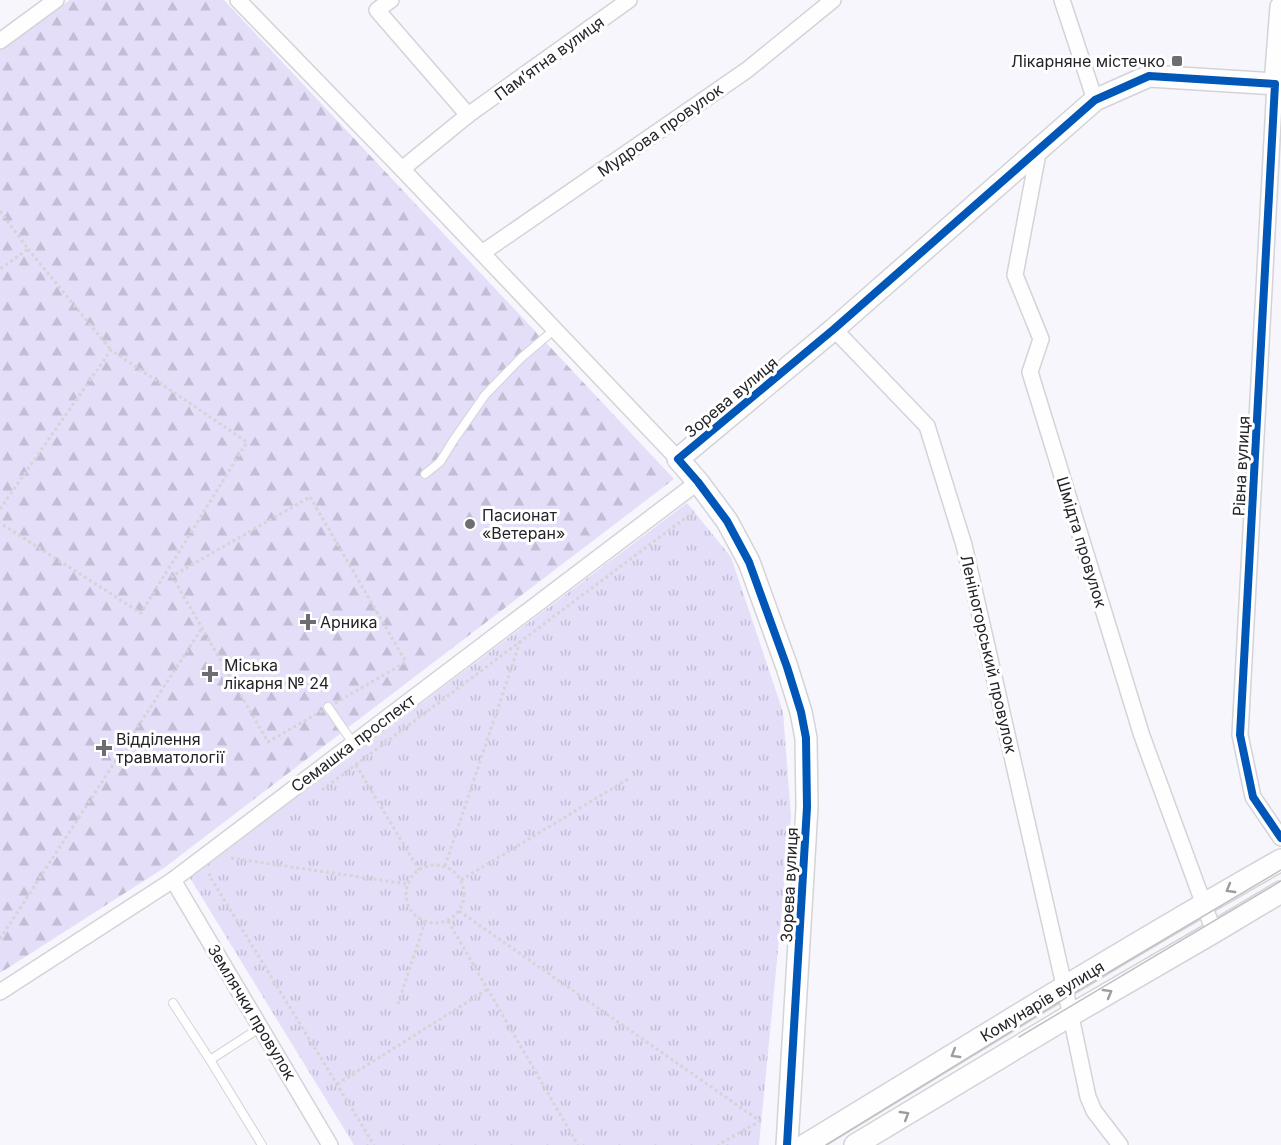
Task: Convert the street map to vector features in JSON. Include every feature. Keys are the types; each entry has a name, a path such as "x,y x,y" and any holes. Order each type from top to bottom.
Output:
{"street":[{"path":"0,41 56,0"},
{"path":"238,0 678,459"},
{"path":"391,0 377,10 468,115"},
{"name":"Пам’ятна вулиця","path":"402,169 468,115 629,0"},
{"name":"Мудрова провулок","path":"482,253 747,70 833,0"},
{"path":"1062,0 1095,100"},
{"path":"1278,84 1281,7"},
{"name":"Зорева вулиця","path":"787,1145 807,807 806,738 801,712 787,668 749,562 727,520 678,459 834,329 1095,100 1149,76 1278,84"},
{"name":"Рівна вулиця","path":"1278,84 1240,735 1253,797 1281,838"},
{"name":"Шмідта провулок","path":"1039,148 1015,275 1041,339 1030,372 1142,736 1214,932"},
{"name":"Леніногорський провулок","path":"834,329 927,426 964,545 1088,1097 1094,1111 1120,1145"},
{"name":"Семашка проспект","path":"0,992 173,880 698,482"},
{"name":"Комунарів вулиця","path":"805,1145 1064,987 1281,860"},
{"name":"Землячки провулок","path":"173,880 330,1145"},
{"name":"Комунарів вулиця","path":"855,1145 1281,892"}],"lane":[{"path":"425,474 440,462 485,395 521,358 555,329"},
{"path":"328,707 353,743"},
{"path":"173,1004 262,1145"},
{"path":"210,1060 261,1027"}],"path":[{"path":"0,211 28,249 111,350 247,442 141,613 0,523"},
{"path":"0,269 28,249"},
{"path":"0,509 111,350"},
{"path":"166,573 172,576 268,742 406,662 310,497 172,576"},
{"path":"317,794 710,499"},
{"path":"0,939 202,628"},
{"path":"445,866 521,640"},
{"path":"356,765 419,870"},
{"path":"461,880 628,779"},
{"path":"224,864 241,851"},
{"path":"231,858 408,884"},
{"path":"436,864 445,866 454,871 461,880 465,890 464,902 459,911 448,921 425,922 416,917 410,909 406,899 408,884 419,870 436,864"},
{"path":"216,869 209,875 374,1145"},
{"path":"459,911 760,1121 718,1145"},
{"path":"448,921 578,1145"},
{"path":"398,1004 425,922"},
{"path":"337,1084 488,990"}],"green space":[{"name":"Міська лікарня № 24","path":"70,0 224,0 674,479 164,868 0,973 0,50"},
{"path":"687,503 731,557 783,712 791,816 759,1145 354,1145 190,878"}],"tram line":[{"path":"826,1145 1067,997 1281,870"},
{"path":"1019,1037 1281,881"}],"cycle path":[{"path":"787,1145 807,807 806,738 801,712 787,667 749,562 727,521 678,459 834,329 1095,100 1149,76 1275,84 1240,735 1253,797 1281,838"}],"place":[{"name":"Лікарняне містечко","path":"1177,61"},
{"name":"Пасионат «Ветеран»","path":"470,524"},
{"name":"Арника","path":"308,622"},
{"name":"Міська лікарня № 24","path":"210,674"},
{"name":"Відділення травматології","path":"104,748"}]}
